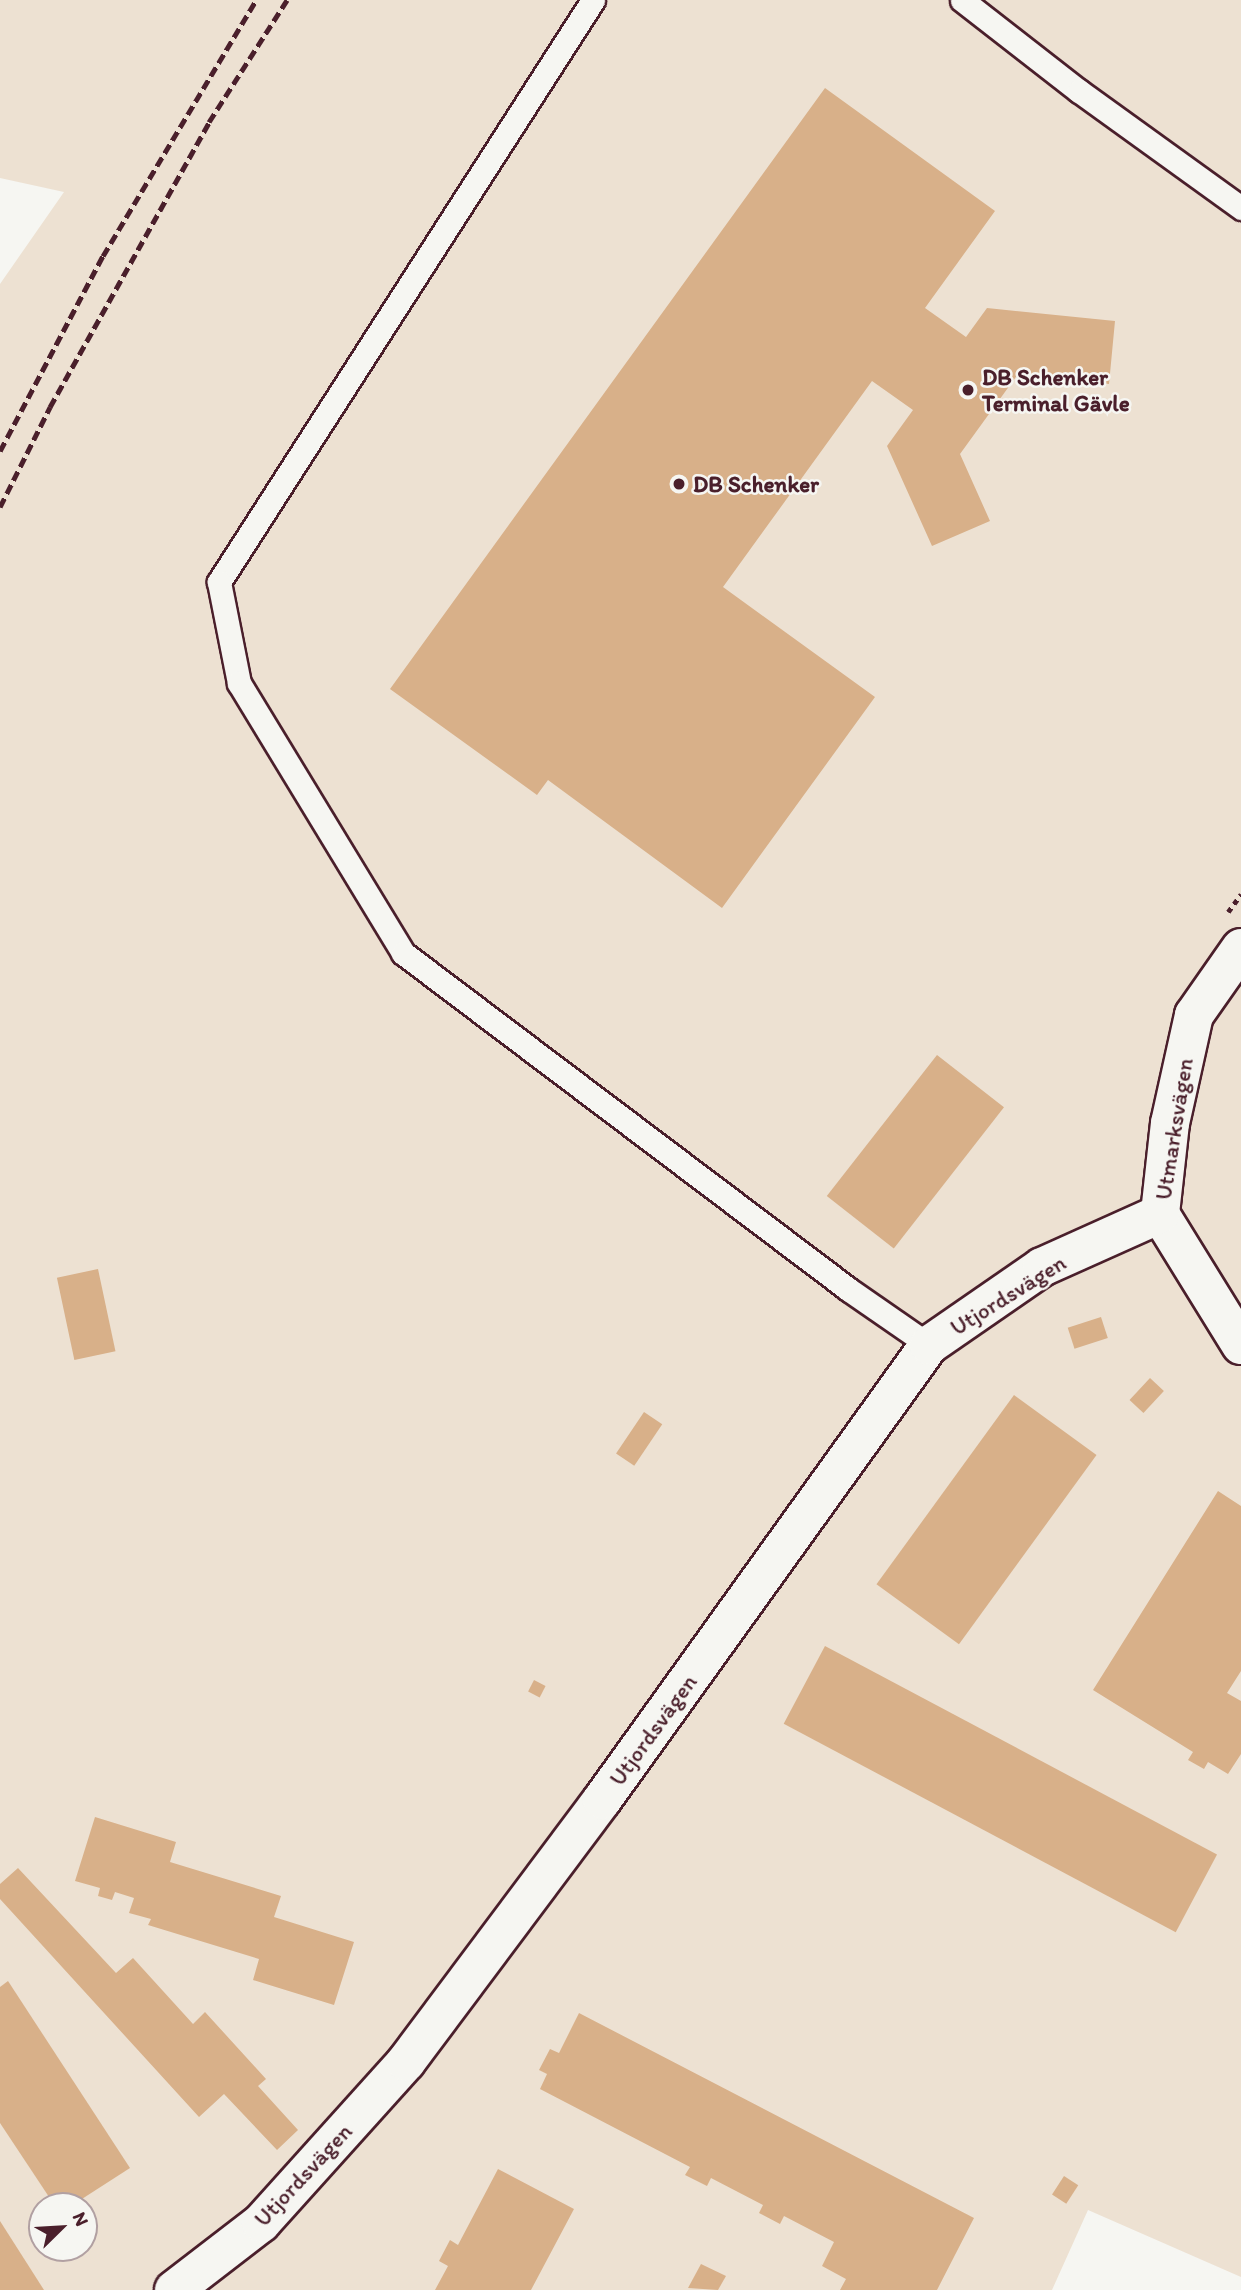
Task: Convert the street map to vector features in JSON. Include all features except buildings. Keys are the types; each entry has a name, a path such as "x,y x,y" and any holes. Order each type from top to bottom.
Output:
{"street":[{"name":"Utmarksvägen","path":"1241,948 1194,1014 1170,1123 1160,1214 1241,1345"},
{"name":"Utjordsvägen","path":"174,2290 261,2223 406,2062 610,1789 929,1345 1042,1268 1160,1214"}],"lane":[{"path":"593,0 219,582 239,683 403,953 848,1289 929,1345"},
{"path":"962,0 1079,91 1241,208"}],"shaded area":[{"path":"0,0 1241,0 1241,2277 1088,2210 1052,2290 0,2290 0,284 64,192 0,178"}],"railway":[{"path":"0,451 103,256 256,0"},
{"path":"0,507 50,407 209,122 287,0"}],"place":[{"name":"DB Schenker Terminal Gävle","path":"968,390"},
{"name":"DB Schenker","path":"679,484"}]}
